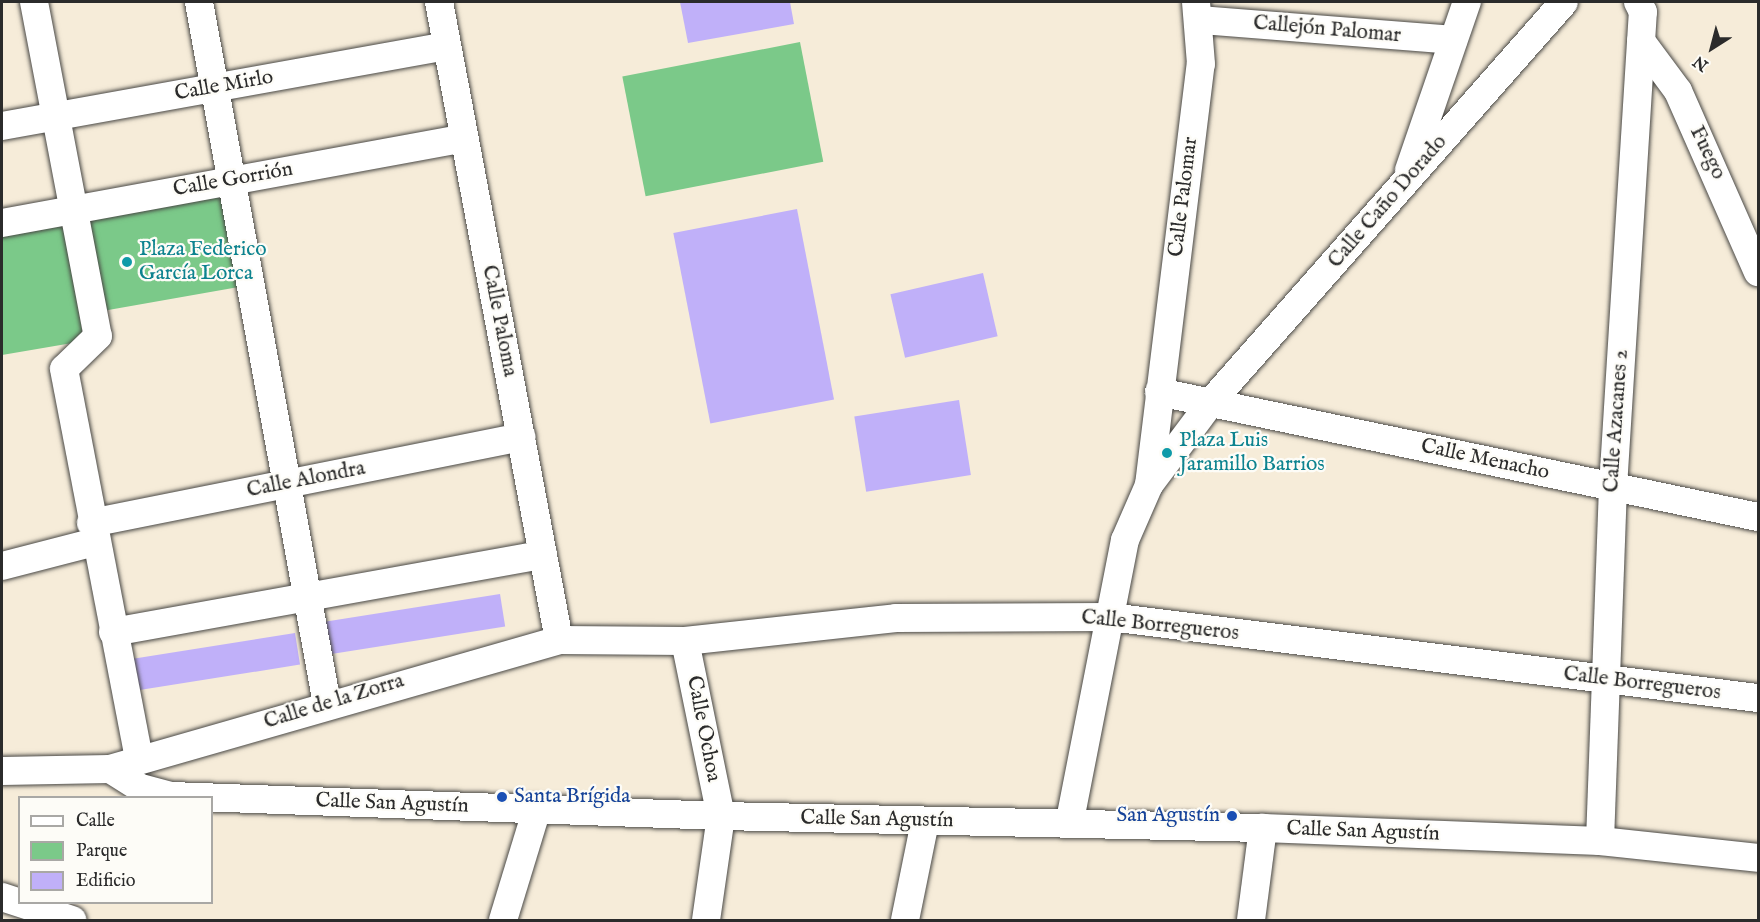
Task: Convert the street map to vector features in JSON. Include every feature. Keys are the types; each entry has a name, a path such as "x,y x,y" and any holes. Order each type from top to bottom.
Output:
{"street":[{"path":"34,2 76,209 98,336 64,369 93,532 139,760"},
{"path":"199,2 327,705"},
{"name":"Calle Paloma","path":"439,2 559,640"},
{"path":"1405,182 1467,2"},
{"name":"Calle Caño Dorado","path":"1211,402 1564,2"},
{"name":"Calle Azacanes 2","path":"1600,841 1613,487 1643,12 1638,2"},
{"name":"Callejón Palomar","path":"1198,11 1453,40"},
{"name":"Calle Palomar","path":"1159,392 1201,64 1198,11"},
{"name":"Fuego","path":"1641,41 1678,92 1758,272"},
{"name":"Calle Mirlo","path":"2,126 447,46"},
{"name":"Calle Gorrión","path":"2,223 464,138"},
{"path":"1070,820 1125,540 1149,485 1211,402 1159,392 1149,485"},
{"name":"Calle Menacho","path":"1211,402 1758,517"},
{"name":"Calle Alondra","path":"2,566 93,532 287,483 521,437"},
{"path":"113,632 543,555"},
{"name":"Calle Borregueros","path":"559,640 685,641 896,618 1110,617 1758,698"},
{"name":"Calle de la Zorra","path":"110,769 559,640"},
{"name":"Calle Ochoa","path":"685,641 721,816 706,921"},
{"path":"2,771 110,769"},
{"name":"Calle San Agustín","path":"110,769 141,788 171,796"},
{"name":"Calle San Agustín","path":"213,797 925,822 1070,820 1600,841 1758,858"},
{"path":"502,921 537,809"},
{"path":"905,921 925,822"},
{"path":"1251,921 1263,828"},
{"path":"2,897 18,902"},
{"path":"22,904 72,921"}],"green space":[{"path":"800,42 823,162 646,196 622,77"},
{"path":"225,193 241,287 103,311 86,217"},
{"path":"63,225 84,341 2,355 2,235"}],"building":[{"path":"680,2 790,2 794,24 688,43"},
{"path":"797,209 834,399 710,423 673,233"},
{"path":"983,273 998,336 905,358 890,294"},
{"path":"959,400 971,475 866,492 854,417"},
{"path":"500,594 505,627 328,655 323,622"},
{"path":"295,633 300,665 127,692 122,660"}],"place":[{"name":"Plaza Federico García Lorca","path":"127,262"},
{"name":"Plaza Luis Jaramillo Barrios","path":"1167,453"},
{"name":"Santa Brígida","path":"502,797"},
{"name":"San Agustín","path":"1232,816"}]}
